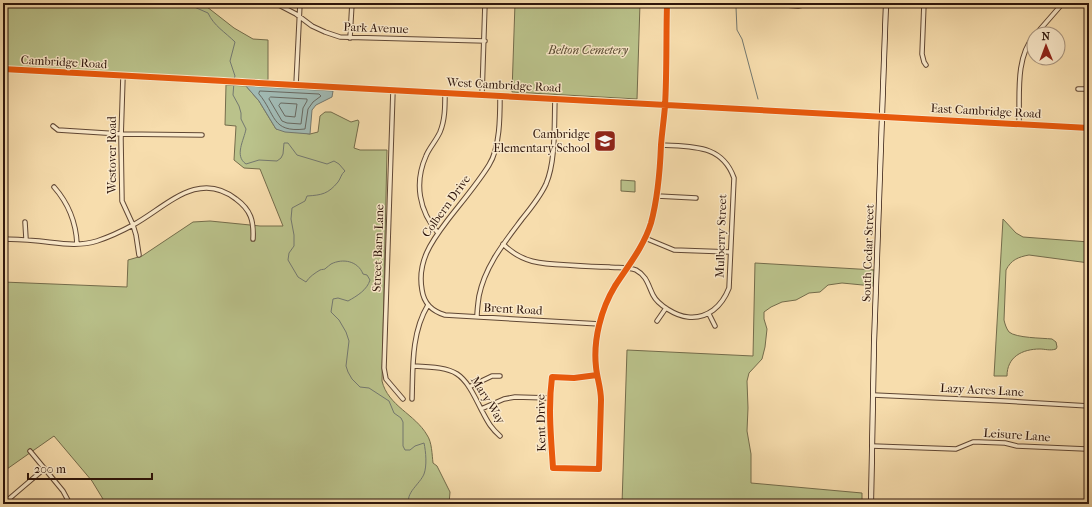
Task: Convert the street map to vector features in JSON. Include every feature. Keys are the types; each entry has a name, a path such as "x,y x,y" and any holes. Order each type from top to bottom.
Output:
{"street":[{"name":"Park Avenue","path":"275,3 300,17 312,26 340,37 485,42"},
{"path":"296,85 300,3"},
{"path":"350,38 352,3"},
{"path":"482,95 485,42 485,3"},
{"path":"597,375 595,347 604,308 613,290 628,268 645,238 651,223 657,196 665,105 667,3"},
{"path":"760,3 798,6 814,3"},
{"name":"South Cedar Street","path":"871,504 873,396 886,3"},
{"path":"924,3 922,54 926,65"},
{"path":"1043,26 1063,3"},
{"path":"1019,124 1022,59 1026,46"},
{"name":"Cambridge Road","path":"3,69 123,76"},
{"name":"West Cambridge Road","path":"123,76 883,117"},
{"name":"Westover Road","path":"123,76 122,201 133,225 139,255"},
{"path":"1078,89 1089,89"},
{"name":"Street Barn Lane","path":"393,90 384,368 386,379 403,399"},
{"path":"438,233 429,221 422,205 419,179 424,159 436,140 443,122 445,93"},
{"name":"Colbern Drive","path":"428,306 422,291 422,268 427,250 490,164 499,127 500,96"},
{"path":"477,317 479,296 483,280 490,264 503,244 539,198 547,182 552,164 555,99"},
{"name":"East Cambridge Road","path":"883,117 1089,128"},
{"path":"53,126 58,130 122,134 202,135"},
{"name":"Mulberry Street","path":"661,145 695,147 712,152 721,158 729,167 734,178 729,288 722,302 709,314"},
{"path":"54,187 73,216 77,244"},
{"path":"3,239 26,239 77,244 97,241 133,225 181,194 196,188 211,188 231,195 244,206 252,219 253,239"},
{"path":"657,196 696,198"},
{"path":"25,222 26,239"},
{"path":"645,238 674,250 730,252"},
{"path":"503,244 526,260 542,264 628,268 636,270 645,277 654,297 666,308 676,314 688,317 709,314 715,326"},
{"path":"412,399 413,366 417,328 428,306"},
{"name":"Brent Road","path":"428,306 445,315 600,324"},
{"path":"657,321 666,308"},
{"name":"Mary Way","path":"413,366 439,367 449,369 456,373 469,387 491,428 500,436"},
{"name":"Kent Drive","path":"597,375 601,400 599,469 553,468 549,398 552,377 574,378 597,375"},
{"path":"469,387 492,376 500,376"},
{"name":"Lazy Acres Lane","path":"873,396 1089,406"},
{"path":"481,409 504,399 515,397 549,398"},
{"name":"Leisure Lane","path":"872,446 956,449 973,442 979,442 1005,443 1016,446 1089,448"},
{"path":"30,451 63,491 70,504"},
{"path":"3,504 44,468"}],"green space":[{"path":"3,3 202,3 234,28 253,39 268,40 268,80 3,67"},
{"name":"Belton Cemetery","path":"515,3 640,3 637,99 512,92"},
{"path":"226,85 246,86 259,101 276,129 310,134 318,132 320,116 325,112 331,112 351,122 358,120 359,122 354,148 360,150 387,150 382,381 385,390 390,397 416,421 429,438 432,449 433,463 437,466 450,492 449,504 106,504 92,481 54,436 7,469 3,465 3,282 127,287 128,260 142,256 193,222 210,221 260,226 283,226 260,169 244,168 234,160 236,126 225,125"},
{"path":"621,180 635,181 635,192 621,191"},
{"path":"1003,219 1016,233 1023,237 1089,242 1089,263 1029,255 1018,258 1010,264 1006,270 1004,320 1007,329 1012,334 1052,339 1056,342 1057,347 1054,350 1033,349 1017,355 1010,364 1007,376 994,376"},
{"path":"755,263 875,270 873,286 842,283 828,285 820,292 809,293 796,300 782,302 764,312 764,319 767,329 765,347 762,359 749,373 747,381 747,431 751,454 751,483 862,493 862,504 622,504 627,350 753,356"}],"water":[{"path":"246,86 333,91 332,97 316,105 312,110 310,134 285,132 276,129 259,101"}],"waterway":[{"path":"185,3 208,13 210,18 235,42 230,61 235,76 234,79"},
{"path":"736,7 737,30 742,39 758,99"},
{"path":"234,82 233,95 239,106 241,119 246,129 240,152 242,161 246,164 259,160 277,161 283,154 284,143 288,143 297,155 327,164 334,161 345,171 338,182 331,189 321,194 307,196 305,201 292,208 291,219 294,235 294,246 289,253 288,260 298,277 306,282 320,270 340,261 350,262 358,266 363,274 367,275 370,280 369,284 364,290 348,301 338,298 333,299 331,312 339,320 349,341 346,366 352,379 360,387 369,388 389,401 394,413 401,418 403,422 403,446 405,450 410,450 415,446 424,443 426,467 422,478 409,496 409,504"}],"cycle path":[{"path":"597,375 574,378 552,377 550,411 553,468 599,469 601,400 595,357 597,336 602,315 610,295 644,240 651,223 655,204 665,106 667,3"},
{"path":"3,69 1089,128"}],"place":[{"name":"Cambridge Elementary School","path":"605,141"}]}
